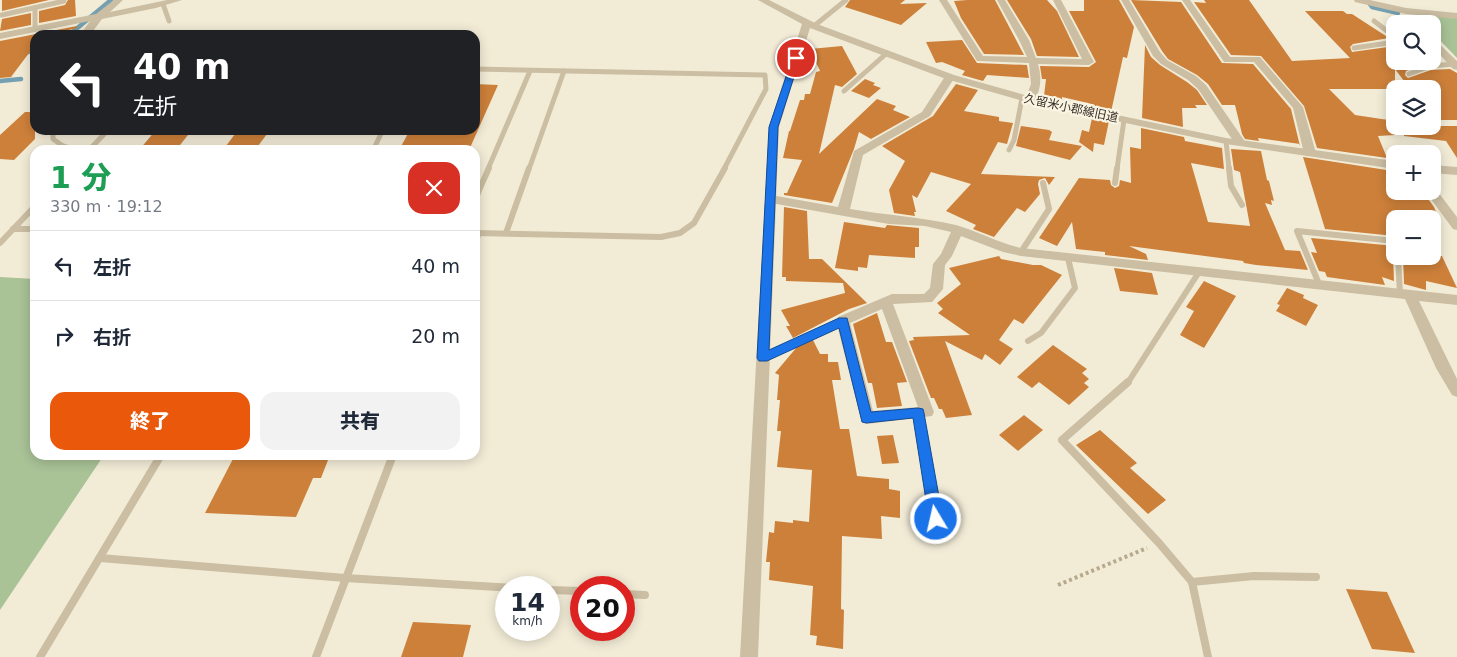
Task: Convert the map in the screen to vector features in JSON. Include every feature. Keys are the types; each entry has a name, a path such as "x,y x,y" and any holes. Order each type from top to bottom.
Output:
{"street":[{"path":"89,30 97,18 119,0"},
{"path":"0,36 81,19 97,18 178,0"},
{"name":"久留米小郡線旧道","path":"762,0 811,25 950,77 1026,99 1226,141 1386,164"},
{"path":"944,0 980,59 1033,62 1089,62 1057,0"},
{"path":"1001,0 1016,25 1033,62 1036,82 1026,99"},
{"path":"1125,0 1156,54 1164,62 1192,78 1202,87 1240,143"},
{"path":"1186,0 1227,60 1257,59 1298,107 1310,153"},
{"path":"1358,0 1406,11 1457,16"},
{"path":"1406,11 1410,15"},
{"path":"749,657 774,127 811,25"},
{"path":"1441,50 1456,66"},
{"path":"843,212 858,154 926,114 950,77"},
{"path":"1441,170 1457,171"},
{"path":"771,199 889,220 925,222 958,230 1021,252 1457,300"},
{"path":"1438,200 1457,226"},
{"path":"886,302 927,412 866,418 843,321 892,299 927,299 936,289 939,264 946,256 958,230"},
{"path":"1404,294 1416,306 1444,374 1457,392"}],"lane":[{"path":"811,25 846,0"},
{"path":"2,15 64,1"},
{"path":"162,4 169,20"},
{"path":"35,8 35,28"},
{"path":"1374,21 1386,31"},
{"path":"1354,48 1386,43"},
{"path":"844,91 888,53"},
{"path":"1409,74 1430,66 1456,66"},
{"path":"480,69 764,75 766,89 694,223 680,233 661,237 480,233"},
{"path":"480,183 530,71"},
{"path":"506,233 564,72"},
{"path":"1009,150 1014,140 1026,99"},
{"path":"1115,183 1124,120"},
{"path":"53,135 53,139 62,145"},
{"path":"94,145 103,135"},
{"path":"1226,141 1231,186 1242,205"},
{"path":"1021,252 1049,209 1043,183"},
{"path":"0,243 30,211"},
{"path":"13,229 30,229"},
{"path":"1319,284 1297,231 1386,240"},
{"path":"1028,341 1040,334 1075,288 1068,258"},
{"path":"1399,265 1404,294"},
{"path":"1199,272 1126,385 1062,440 1159,543 1192,582 1208,657"},
{"path":"763,358 843,321"},
{"path":"918,413 936,519"},
{"path":"40,657 157,460"},
{"path":"316,657 391,460"},
{"path":"100,558 345,578 495,587"},
{"path":"1192,582 1235,575 1269,574 1316,577"},
{"path":"635,595 645,595"}],"path":[{"path":"1058,584 1159,543"}],"green space":[{"path":"1441,16 1457,18 1457,58 1441,41"},
{"path":"0,277 30,279 30,460 101,460 0,610"}],"building":[{"path":"2,0 49,0 2,11"},
{"path":"68,0 75,0 76,16 39,23 39,11 65,5"},
{"path":"850,0 905,0 900,4 927,3 901,25 845,7"},
{"path":"995,0 1024,55 984,54 961,18 954,1"},
{"path":"1007,0 1047,0 1057,11 1079,57 1037,56 1031,39"},
{"path":"1084,0 1119,0 1134,27 1127,58 1123,57 1111,112 1094,108 1095,105 1088,103 1062,97 1062,99 1044,96 1046,79 1042,79 1040,66 1089,67 1096,62 1069,11 1084,11"},
{"path":"1131,0 1181,2 1222,63 1253,64 1291,109 1299,144 1258,138 1259,141 1245,139 1235,105 1222,105 1208,84 1197,75 1168,59"},
{"path":"1204,0 1249,0 1292,61 1350,58 1305,11 1343,11 1347,14 1352,14 1386,36 1386,38 1353,44 1350,47 1352,52 1386,47 1386,70 1395,70 1395,80 1386,80 1386,89 1329,89 1355,115 1386,120 1386,135 1395,135 1378,136 1386,158 1317,148 1304,106 1261,56 1231,55 1194,2 1206,3"},
{"path":"31,13 31,25 0,31 2,19"},
{"path":"77,26 77,28 69,30 56,30"},
{"path":"30,35 30,52 11,77 0,78 0,41"},
{"path":"962,40 977,63 1027,65 1029,78 987,75 983,81 962,75 965,71 942,62 936,63 926,42"},
{"path":"1145,45 1151,57 1197,90 1207,105 1195,105 1197,108 1182,108 1183,127 1142,118"},
{"path":"842,46 857,74 842,87 835,85 819,154 877,99 896,106 893,110 910,117 871,139 859,132 832,203 784,195 784,193 787,193 802,160 783,158 789,131 800,100 804,100 805,94 810,94 816,72 820,71 810,49"},
{"path":"1450,69 1457,73 1457,120 1441,120 1441,80 1403,80 1396,70 1408,70 1405,75 1408,78 1431,70"},
{"path":"865,79 881,88 869,98 851,91"},
{"path":"480,84 498,85 480,125"},
{"path":"956,84 978,90 964,111 999,117 999,121 1013,123 1007,144 998,142 981,174 1055,177 1049,185 1045,178 1039,180 1040,194 1025,212 1017,208 994,237 973,229 976,225 946,211 971,184 931,172 917,198 912,195 916,212 914,212 915,216 894,213 889,190 905,161 882,146 933,116"},
{"path":"25,112 30,112 30,135 35,135 35,139 14,160 0,159 0,135"},
{"path":"1092,118 1109,121 1104,145 1094,143 1093,152 1079,142 1082,130 1089,132"},
{"path":"1021,126 1049,130 1052,132 1049,140 1082,146 1070,160 1016,146"},
{"path":"1441,126 1457,126 1457,158 1446,141 1404,136 1441,135"},
{"path":"1141,128 1184,137 1185,141 1222,148 1224,169 1191,163 1208,222 1250,226 1240,172 1234,170 1231,149 1261,151 1274,201 1271,200 1272,205 1265,203 1285,250 1300,251 1308,270 1256,265 1244,263 1243,261 1129,246 1146,254 1148,260 1105,255 1105,252 1076,249 1072,222 1057,246 1039,238 1079,178 1110,180 1111,185 1115,188 1119,186 1120,180 1131,183 1130,147 1141,149"},
{"path":"152,135 188,135 180,145 143,145"},
{"path":"234,135 266,135 259,145 227,145"},
{"path":"407,135 476,135 471,145 402,145"},
{"path":"1303,157 1386,170 1386,200 1429,200 1435,210 1386,210 1386,235 1325,229"},
{"path":"784,207 807,211 809,259 822,259 867,303 849,309 793,338 786,326 790,326 781,310 845,293 843,283 786,281 786,277 782,277"},
{"path":"844,222 885,228 887,225 919,228 919,247 915,247 915,258 869,255 867,268 858,267 858,271 835,268"},
{"path":"1311,238 1386,245 1386,265 1393,265 1394,281 1382,277 1385,285 1327,277 1325,272 1319,271 1311,252 1317,253"},
{"path":"999,256 1001,259 1041,265 1062,275 1023,324 1014,319 999,340 1013,349 1000,365 985,354 982,360 945,341 972,415 946,418 934,398 931,398 909,341 914,340 913,337 970,335 938,313 943,309 937,303 961,284 949,268"},
{"path":"1442,256 1457,288 1426,281 1426,290 1404,284 1403,265 1441,265"},
{"path":"1114,268 1152,273 1158,295 1120,291"},
{"path":"1204,281 1236,296 1204,348 1180,335 1194,311 1186,307"},
{"path":"1287,288 1304,295 1303,298 1318,305 1306,326 1276,311 1280,305 1277,304"},
{"path":"877,313 886,342 892,342 907,382 897,383 902,406 877,408 872,383 868,383 853,324"},
{"path":"813,340 820,354 828,354 828,362 838,362 841,380 832,380 840,429 849,429 857,476 889,479 889,489 900,491 900,518 881,516 882,539 842,536 841,609 844,610 843,649 816,645 817,636 810,635 813,586 769,580 770,562 766,562 769,532 774,533 775,521 793,523 793,520 809,522 812,470 777,467 781,431 777,431 780,400 777,400 779,375 775,373 797,347"},
{"path":"1053,345 1087,369 1082,373 1089,379 1084,383 1089,387 1069,405 1039,382 1032,388 1017,377"},
{"path":"1024,415 1043,430 1018,451 999,435"},
{"path":"1100,430 1137,463 1130,468 1166,500 1148,514 1076,445"},
{"path":"893,435 899,463 882,464 877,436"},
{"path":"232,460 328,460 321,478 313,478 296,517 205,513"},
{"path":"1346,589 1387,592 1415,653 1372,649"},
{"path":"413,622 471,625 463,657 401,657"}],"waterway":[{"path":"75,30 111,0"},
{"path":"1367,0 1372,7 1398,13"},
{"path":"24,53 30,51"},
{"path":"0,81 21,79"}],"route":[{"path":"796,58 774,127 763,358 843,321 866,418 918,413 936,519"}]}
